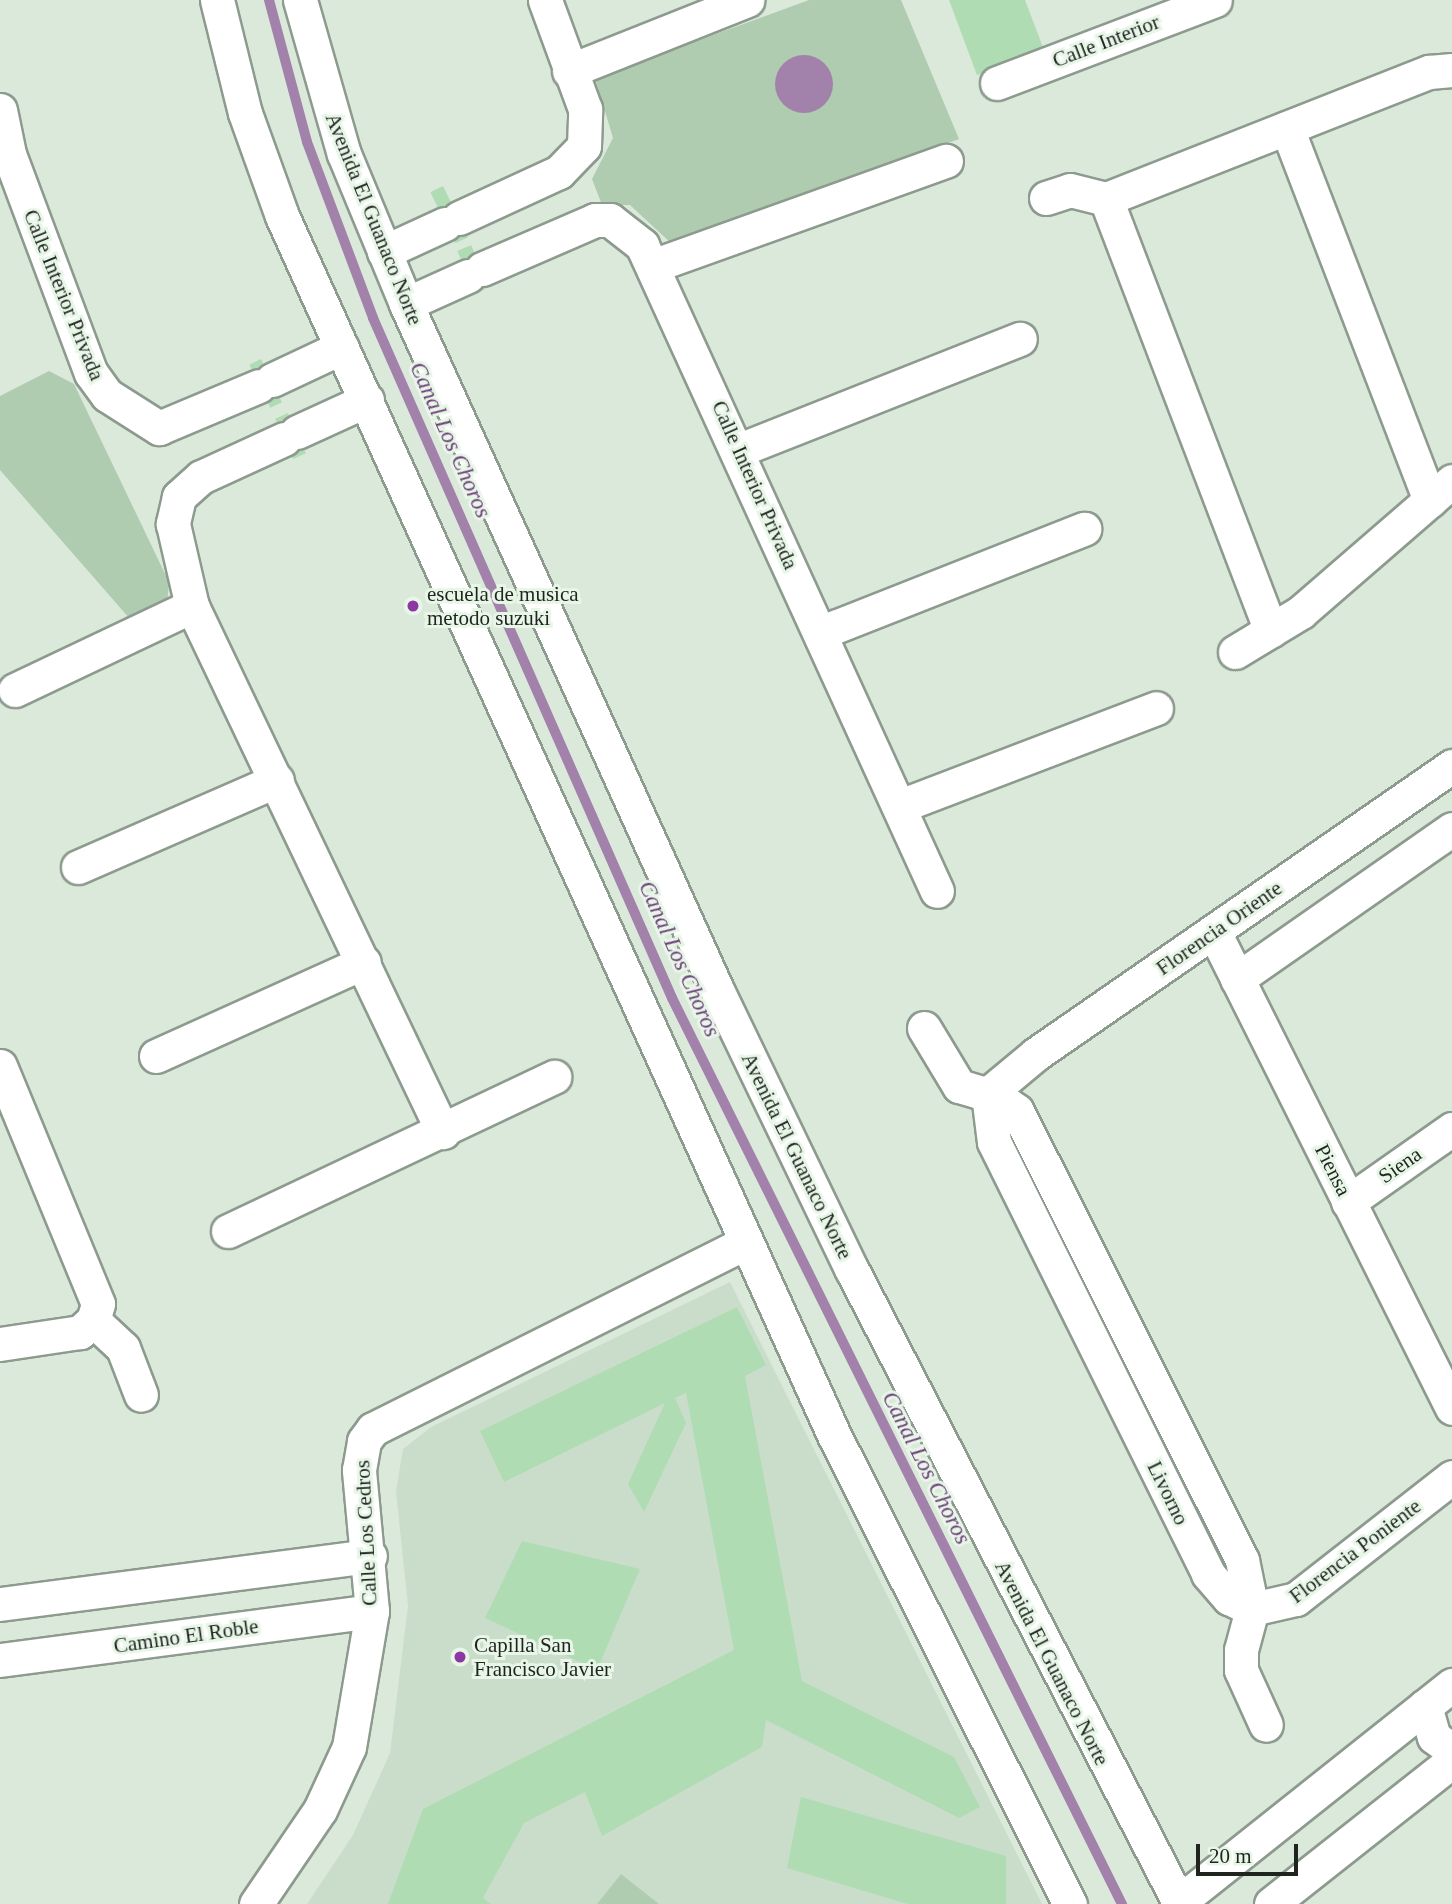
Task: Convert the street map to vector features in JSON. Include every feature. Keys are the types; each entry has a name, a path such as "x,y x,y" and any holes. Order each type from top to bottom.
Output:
{"street":[{"path":"217,0 262,165 342,347 895,1566 1070,1904"},
{"name":"Avenida El Guanaco Norte","path":"300,0 344,154 384,252 718,992 852,1270 1180,1903"},
{"path":"384,252 559,172 578,157 587,121 545,0"},
{"path":"569,71 747,0"},
{"name":"Calle Interior","path":"997,83 1215,0"},
{"path":"1046,198 1070,190 1105,199 1429,72 1452,70"},
{"name":"Calle Interior Privada","path":"0,110 4,156 91,373 107,395 159,428 342,347"},
{"path":"1235,652 1271,631 1339,583 1441,491 1287,128"},
{"path":"655,265 946,161"},
{"path":"1105,199 1271,631"},
{"name":"Calle Interior Privada","path":"406,304 595,220 626,229 655,265 937,891"},
{"path":"740,450 1020,339"},
{"path":"367,400 201,477 178,497 173,524 192,606 443,1132"},
{"path":"822,632 1084,529"},
{"path":"15,690 192,606"},
{"path":"900,806 1156,708"},
{"name":"Florencia Oriente","path":"988,1094 1036,1054 1452,766"},
{"path":"78,867 277,780"},
{"path":"1237,979 1452,829"},
{"name":"Piensa","path":"1213,932 1452,1408"},
{"path":"156,1056 364,962"},
{"name":"Livorno","path":"923,1028 954,1081 988,1094 1017,1111 1134,1340 1242,1560 1252,1609 1241,1650 1241,1670 1266,1725"},
{"path":"0,1066 97,1295 93,1320 71,1334 0,1344"},
{"path":"228,1231 443,1132 554,1077"},
{"name":"Livorno","path":"988,1094 994,1142 1208,1574 1229,1598 1252,1609"},
{"name":"Siena","path":"1348,1202 1452,1129"},
{"name":"Calle Los Cedros","path":"256,1904 320,1810 349,1747 372,1611 370,1556 359,1470 364,1441 373,1429 746,1242"},
{"path":"93,1320 122,1348 141,1395"},
{"path":"1103,1359 1134,1340"},
{"name":"Florencia Poniente","path":"1252,1609 1296,1599 1452,1477"},
{"path":"0,1604 370,1556"},
{"name":"Camino El Roble","path":"0,1660 372,1611"},
{"path":"1180,1903 1452,1685"},
{"path":"1425,1706 1434,1737 1452,1750"},
{"path":"1270,1904 1452,1761"}],"shaded area":[{"path":"809,0 901,0 959,139 673,245 630,205 602,205 592,179 613,138 595,78"},
{"path":"804,55 820,60 828,68 833,84 828,100 820,108 804,113 788,108 780,100 775,84 780,68 788,60"},
{"path":"49,371 74,384 169,582 167,606 130,619 0,470 0,396"},
{"path":"730,1282 1042,1904 307,1904 353,1835 390,1753 408,1606 396,1491 403,1449 431,1427"},
{"path":"621,1874 659,1904 597,1904"}],"building":[{"path":"949,0 1025,0 1044,50 977,75"},
{"path":"443,186 468,237 455,243 430,192"},
{"path":"471,245 490,287 476,293 457,251"},
{"path":"261,359 282,402 270,408 249,365"},
{"path":"288,413 306,453 293,459 275,419"},
{"path":"737,1307 766,1365 745,1376 802,1681 954,1757 980,1807 959,1818 766,1720 762,1747 602,1836 585,1792 524,1823 483,1898 491,1904 388,1904 423,1809 734,1650 686,1393 675,1398 686,1423 644,1512 628,1484 665,1403 504,1482 480,1431"},
{"path":"522,1541 640,1569 597,1670 485,1618"},
{"path":"801,1797 1006,1856 1006,1904 908,1904 787,1868"}],"waterway":[{"name":"Canal Los Choros","path":"269,0 307,142 373,318 672,998 1122,1904"}],"place":[{"name":"escuela de musica metodo suzuki","path":"413,606"},
{"name":"Capilla San Francisco Javier","path":"460,1657"}]}
